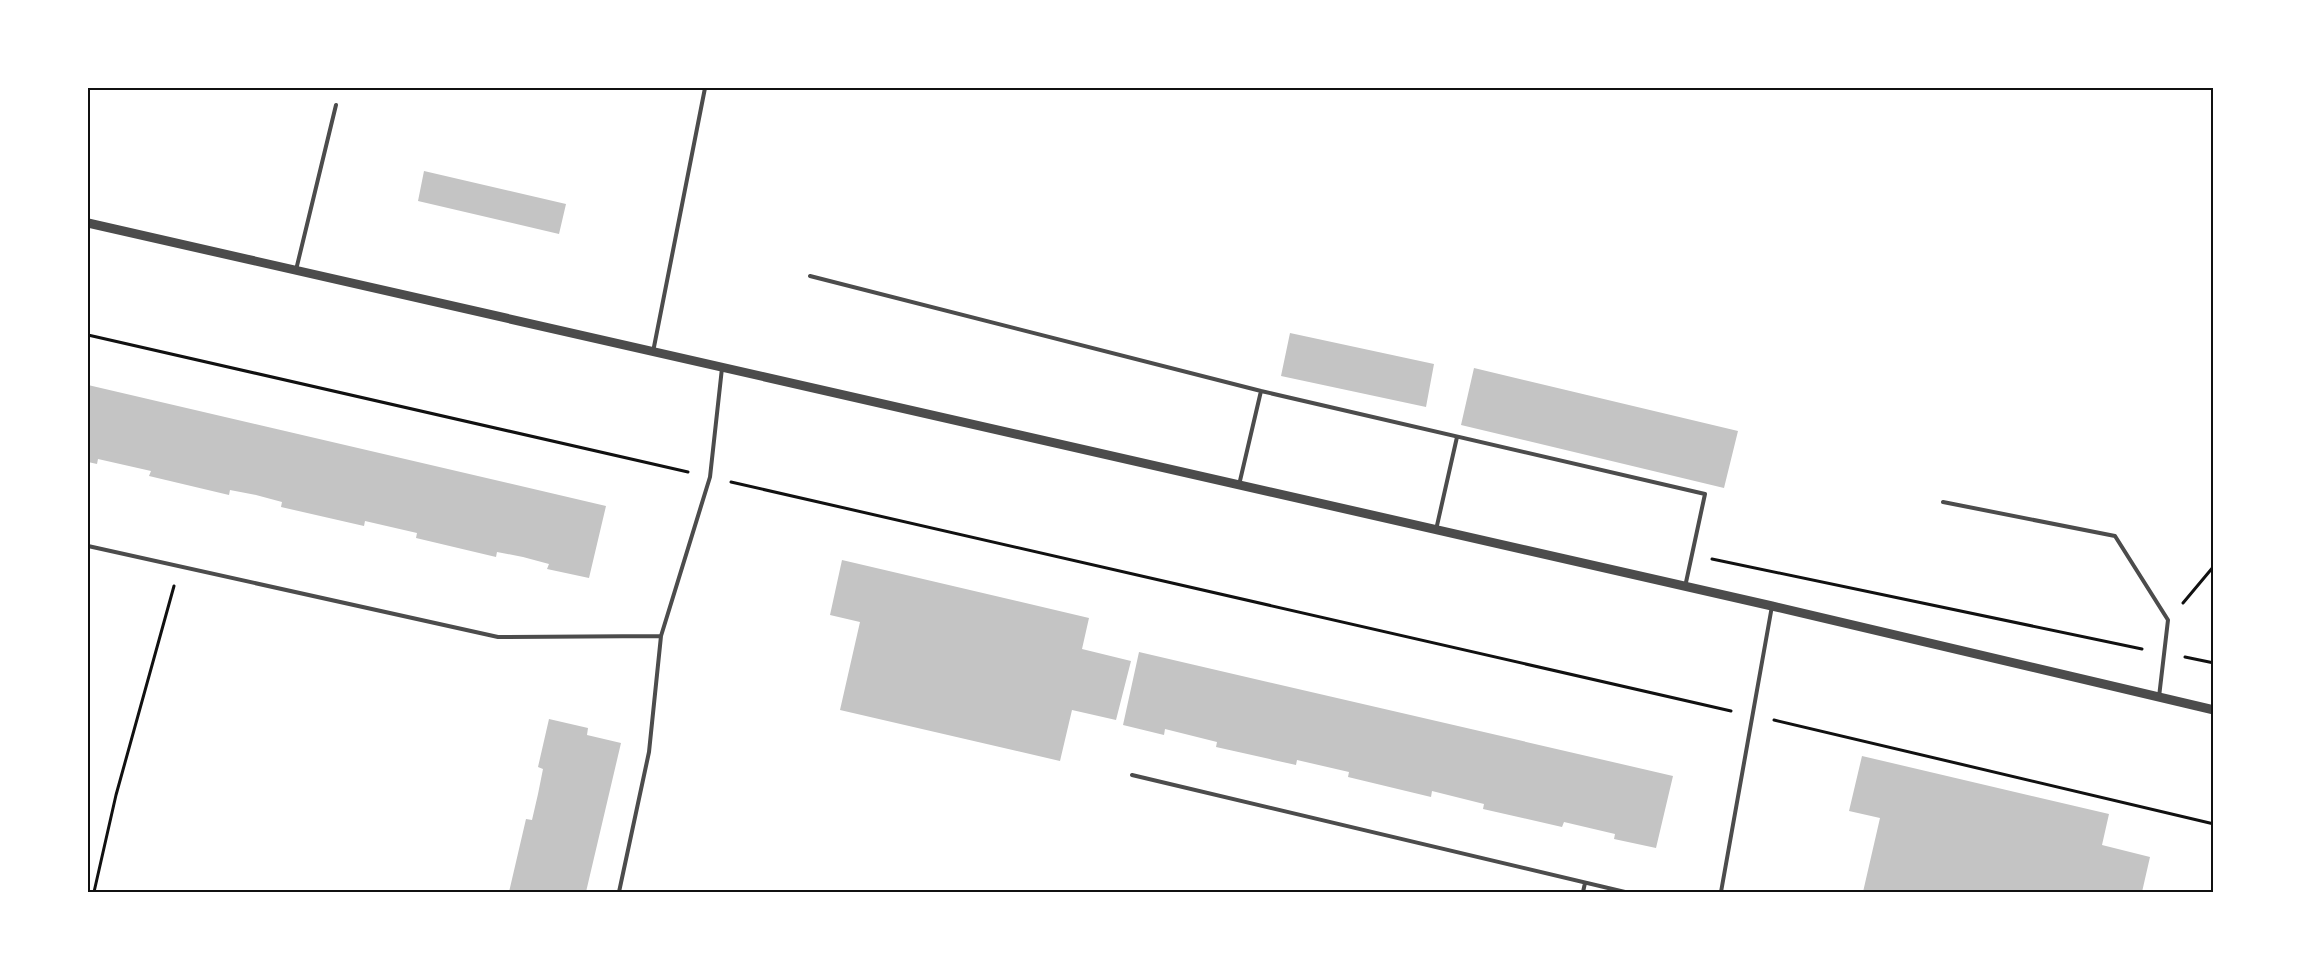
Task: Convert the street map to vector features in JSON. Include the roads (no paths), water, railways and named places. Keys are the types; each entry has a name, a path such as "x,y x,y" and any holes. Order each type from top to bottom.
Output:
{"street":[{"path":"88,223 1772,606 2214,710"}],"lane":[{"path":"653,352 704,88"},
{"path":"296,270 336,104"},
{"path":"810,276 1261,391 1705,494 1685,587"},
{"path":"619,892 649,752 661,636 710,477 722,368"},
{"path":"1239,485 1261,391"},
{"path":"1436,530 1457,437"},
{"path":"1943,502 2115,536 2168,620 2159,697"},
{"path":"88,546 498,637 661,636"},
{"path":"1721,892 1772,606"},
{"path":"1132,775 1625,892"},
{"path":"1583,892 1585,883"}]}
